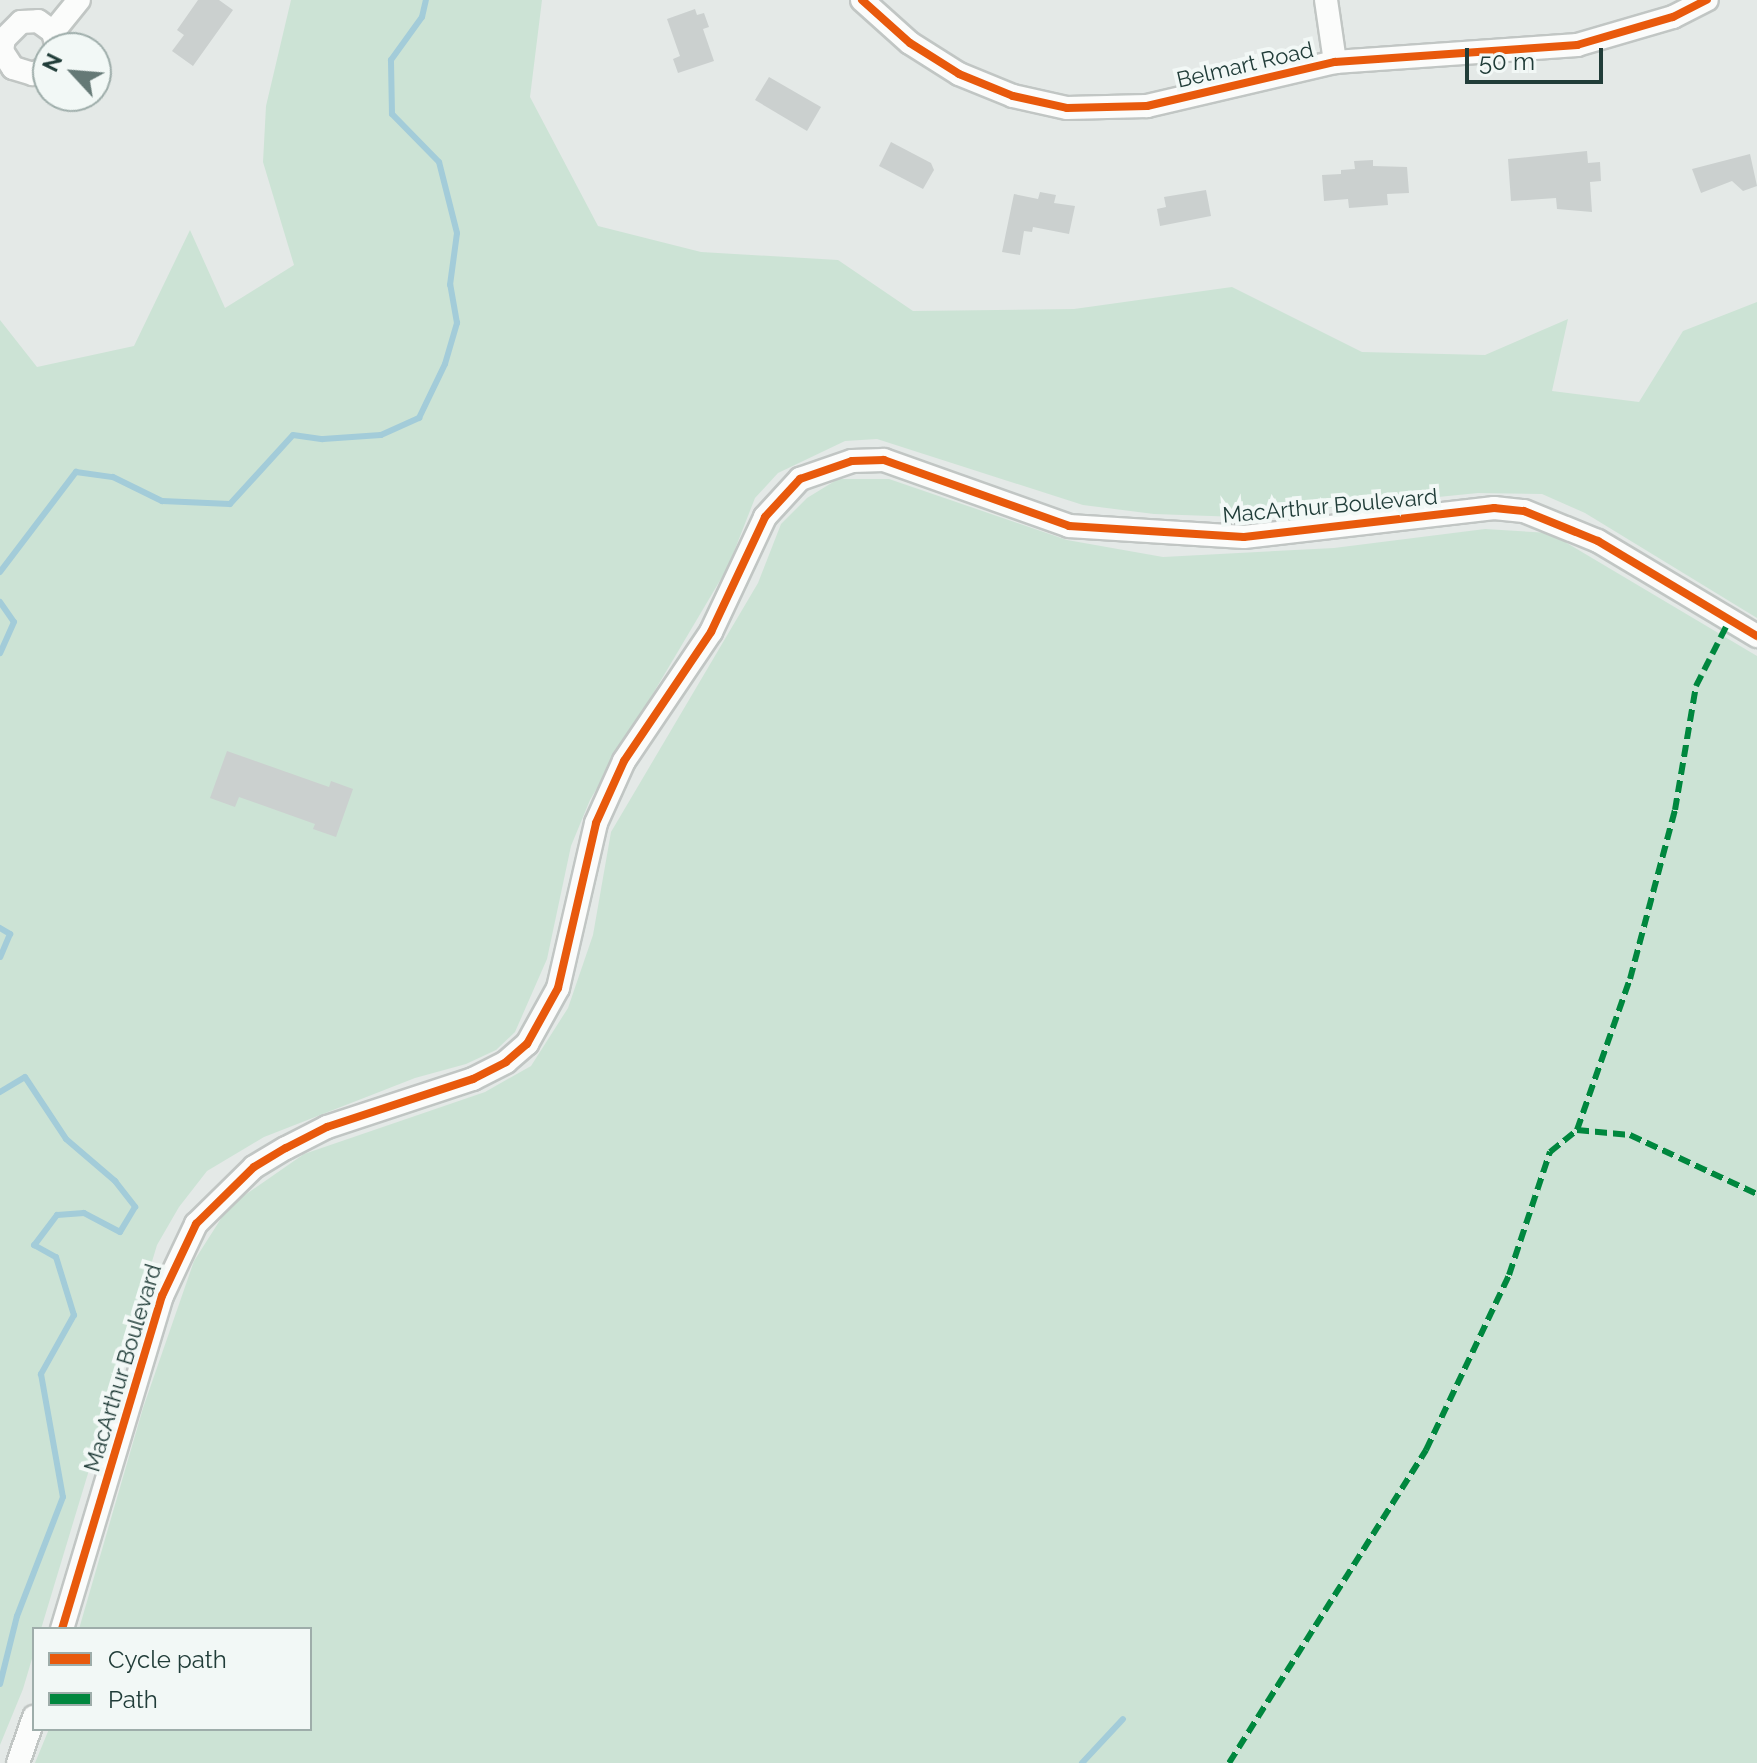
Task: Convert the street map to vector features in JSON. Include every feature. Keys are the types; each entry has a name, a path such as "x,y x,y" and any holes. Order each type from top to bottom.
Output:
{"street":[{"path":"60,32 79,0"},
{"name":"Belmart Road","path":"862,0 910,43 959,74 1013,96 1067,108 1147,106 1335,62 1577,45 1673,17 1707,0"},
{"path":"1326,0 1335,62"},
{"path":"32,74 19,72 8,63 3,45 7,33 21,22 38,21 48,32"},
{"name":"MacArthur Boulevard","path":"63,1627 162,1296 196,1224 254,1167 286,1148 327,1127 473,1079 506,1062 527,1044 562,976 596,823 624,761 711,632 765,517 800,479 852,461 884,460 1069,526 1244,537 1494,508 1524,511 1598,541 1757,636"},
{"path":"18,1763 32,1723"}],"green space":[{"path":"291,0 542,0 530,97 598,226 701,252 838,260 913,311 1074,309 1232,287 1362,352 1485,355 1568,319 1552,391 1639,402 1683,331 1757,302 1757,618 1585,513 1542,494 1478,493 1239,517 1154,514 1083,505 877,439 845,441 778,473 755,498 728,567 590,800 571,846 547,959 515,1032 496,1050 466,1064 415,1078 264,1137 207,1171 179,1207 157,1245 42,1627 32,1627 32,1659 23,1689 0,1745 0,320 37,367 134,346 190,230 225,308 294,265 263,162 266,106"},
{"path":"838,479 889,479 1067,540 1163,557 1334,548 1485,529 1550,533 1757,656 1757,1763 35,1763 48,1731 312,1731 312,1627 80,1627 143,1408 194,1261 229,1206 304,1154 485,1092 531,1066 568,1008 593,935 611,832 758,583 781,524 807,498"}],"building":[{"path":"198,0 219,0 233,10 193,66 172,51 184,35 177,30"},
{"path":"695,9 697,15 704,13 709,27 703,29 714,61 678,73 673,59 680,56 667,19"},
{"path":"769,77 821,107 807,131 755,100"},
{"path":"891,142 931,163 934,170 923,189 879,166"},
{"path":"1587,151 1588,163 1600,162 1601,181 1590,182 1592,212 1557,209 1556,198 1511,201 1508,159"},
{"path":"1750,154 1757,186 1743,191 1732,181 1701,193 1692,169"},
{"path":"1373,160 1373,166 1407,167 1409,193 1387,194 1388,205 1349,208 1348,199 1324,201 1322,175 1341,174 1341,170 1355,169 1354,161"},
{"path":"1206,190 1211,216 1160,226 1157,209 1166,207 1164,197"},
{"path":"1040,192 1056,195 1054,203 1075,206 1069,234 1033,227 1032,232 1024,231 1020,255 1002,252 1014,194 1038,199"},
{"path":"227,751 329,787 331,781 353,789 336,837 313,829 315,824 239,797 235,807 210,798"}],"waterway":[{"path":"0,572 76,472 113,477 162,501 230,504 293,435 323,439 381,435 419,418 445,364 457,323 450,285 457,233 439,162 392,114 391,60 422,17 426,0"},
{"path":"0,602 14,622 0,653"},
{"path":"0,928 10,934 0,957"},
{"path":"0,1092 25,1077 66,1139 115,1181 135,1207 120,1232 84,1213 57,1215 34,1245 56,1257 74,1315 41,1374 63,1497 17,1616 0,1684"},
{"path":"1082,1763 1123,1719"}],"marked path":[{"path":"1577,1130 1630,979 1675,810 1696,686 1730,619"},
{"path":"1229,1763 1426,1450 1509,1275 1550,1152 1577,1130 1630,1135 1757,1194"}],"cycle path":[{"path":"862,0 910,43 959,74 1013,96 1067,108 1147,106 1335,62 1577,45 1673,17 1707,0"},
{"path":"63,1627 162,1296 196,1224 254,1167 286,1148 327,1127 473,1079 506,1062 527,1044 558,988 596,823 624,761 711,632 765,517 800,479 852,461 884,460 1069,526 1244,537 1494,508 1524,511 1598,541 1757,636"}]}
